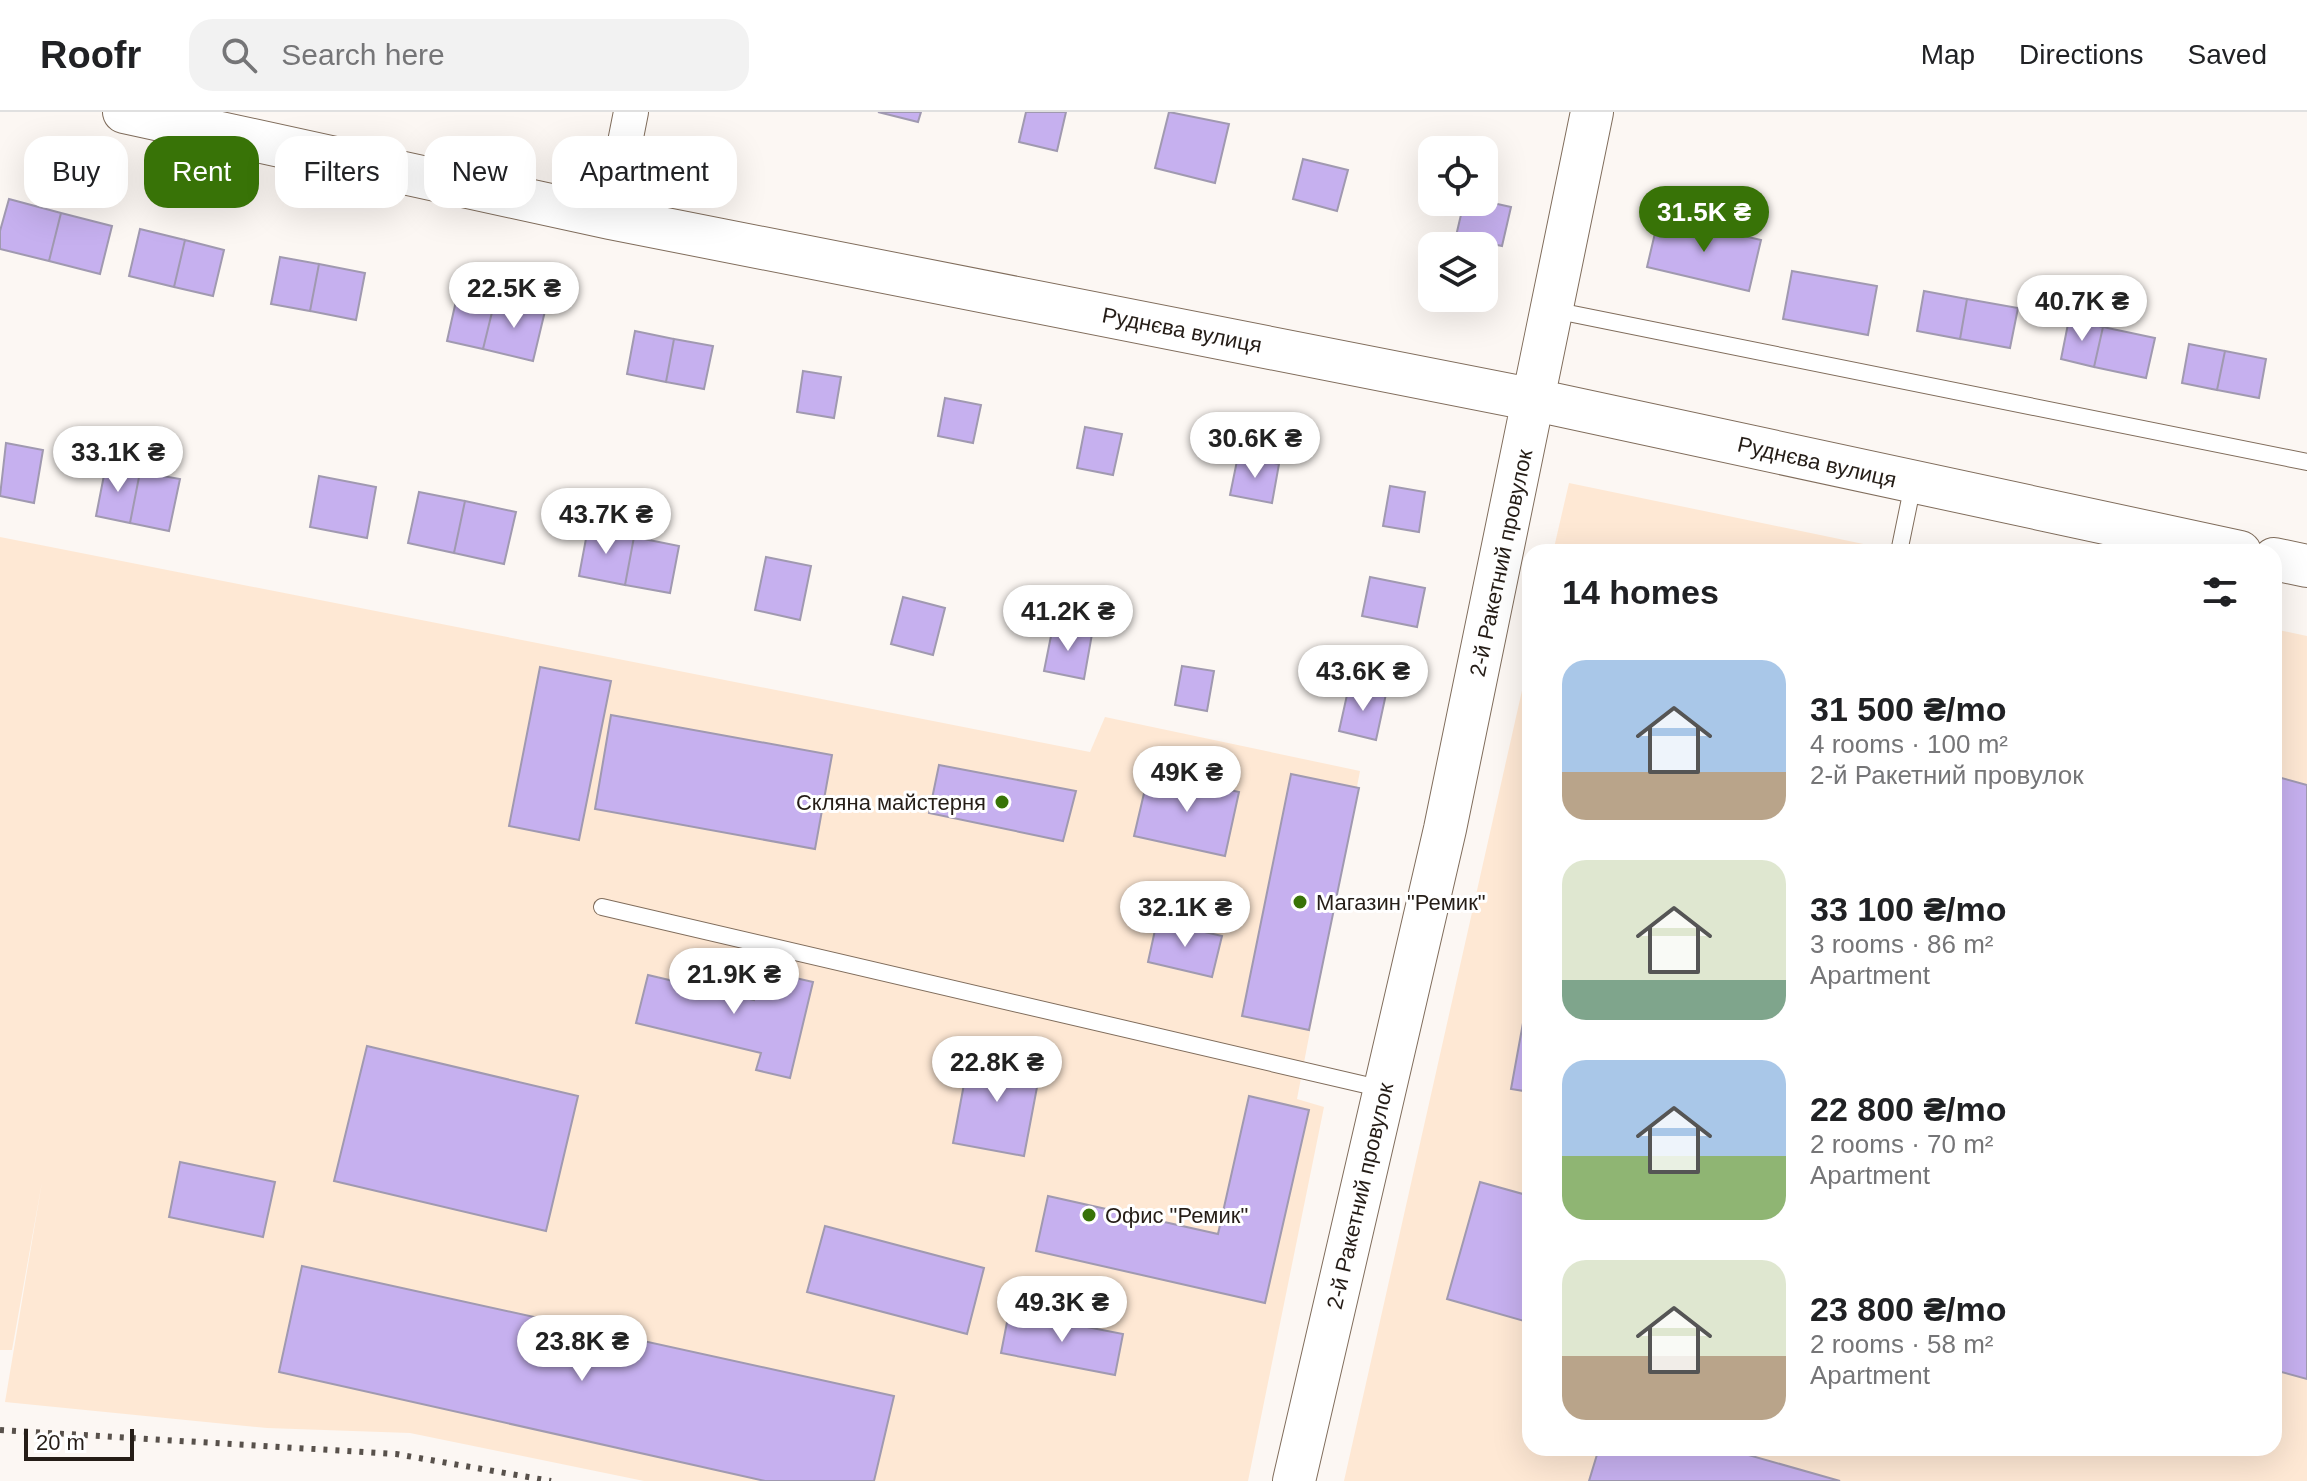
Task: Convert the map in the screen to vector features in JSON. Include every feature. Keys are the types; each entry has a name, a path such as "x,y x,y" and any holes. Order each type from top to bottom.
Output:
{"street":[{"name":"Руднєва вулиця","path":"124,112 610,218 1535,400 2202,544"},
{"path":"610,218 631,112"},
{"name":"2-й Ракетний провулок","path":"1294,1481 1445,829 1592,112"},
{"path":"2282,561 2307,566"}],"lane":[{"path":"1551,310 2307,462"},
{"path":"1901,544 1913,484"},
{"path":"602,907 1385,1089"}],"shaded area":[{"path":"1569,483 1863,544 1555,544"},
{"path":"0,537 1090,752 1105,717 1360,771 1297,1099 1324,1107 1248,1481 644,1481 410,1433 267,1428 5,1402 42,1182 12,1350 0,1350"},
{"path":"2282,631 2307,636 2307,1481 1344,1481 1522,691 1522,1456 2282,1456"}],"building":[{"path":"878,112 921,112 918,122"},
{"path":"1026,112 1066,112 1057,151 1019,142"},
{"path":"1169,112 1229,124 1215,183 1155,168"},
{"path":"1303,159 1348,170 1337,211 1293,199"},
{"path":"9,199 24,203 24,208 42,208 61,213 49,261 0,249 0,231"},
{"path":"1498,204 1511,207 1502,246 1498,245 1498,232 1457,232 1461,216 1498,216"},
{"path":"61,213 112,226 100,274 49,261"},
{"path":"1659,216 1761,240 1749,291 1647,267"},
{"path":"140,229 185,240 174,287 129,276"},
{"path":"185,240 224,250 213,296 174,287"},
{"path":"280,257 319,264 310,311 271,304"},
{"path":"319,264 365,273 356,320 310,311"},
{"path":"1792,271 1877,286 1868,335 1783,319"},
{"path":"1924,291 1967,299 1960,339 1917,331"},
{"path":"458,292 495,300 483,349 447,341"},
{"path":"1967,299 2018,308 2010,348 1960,339"},
{"path":"495,300 545,311 533,361 483,349"},
{"path":"2069,319 2103,327 2094,367 2061,359"},
{"path":"2103,327 2155,338 2146,378 2094,367"},
{"path":"635,331 674,339 666,382 627,374"},
{"path":"674,339 713,346 704,389 666,382"},
{"path":"2189,344 2225,351 2217,390 2182,383"},
{"path":"2225,351 2266,359 2259,398 2217,390"},
{"path":"803,371 841,377 834,418 797,412"},
{"path":"945,398 981,405 973,443 938,436"},
{"path":"1085,427 1122,434 1113,475 1077,468"},
{"path":"6,443 43,450 34,503 0,496"},
{"path":"1238,456 1279,464 1272,503 1230,495"},
{"path":"106,465 140,472 130,523 96,516"},
{"path":"140,472 180,479 169,531 130,523"},
{"path":"319,476 376,487 367,538 310,527"},
{"path":"1390,486 1425,492 1419,532 1383,526"},
{"path":"419,492 465,501 454,553 408,543"},
{"path":"465,501 516,512 504,564 454,553"},
{"path":"588,528 634,537 625,585 579,576"},
{"path":"634,537 679,546 670,593 625,585"},
{"path":"766,557 811,566 800,620 755,610"},
{"path":"1370,577 1425,588 1417,627 1362,616"},
{"path":"903,597 945,608 933,655 891,644"},
{"path":"1053,626 1092,634 1084,679 1044,671"},
{"path":"1182,666 1214,671 1207,711 1175,705"},
{"path":"540,667 611,681 579,840 509,826"},
{"path":"1349,686 1386,694 1376,740 1339,731"},
{"path":"611,715 832,755 815,849 595,809"},
{"name":"Скляна майстерня","path":"939,765 1076,791 1063,841 929,813"},
{"path":"1149,772 1239,792 1225,856 1134,836"},
{"name":"Магазин \"Ремик\"","path":"1291,774 1359,788 1309,1030 1242,1016"},
{"path":"2282,778 2307,785 2307,1379 2282,1372"},
{"path":"1157,921 1222,936 1212,977 1148,962"},
{"path":"761,970 813,982 790,1078 756,1070 761,1053 636,1023 648,975 754,1000"},
{"path":"1522,1028 1522,1091 1511,1089"},
{"path":"367,1046 578,1096 546,1231 334,1181"},
{"path":"970,1052 1041,1066 1024,1156 953,1143"},
{"name":"Офис \"Ремик\"","path":"1249,1096 1309,1110 1265,1303 1036,1251 1048,1196 1218,1234"},
{"path":"180,1162 275,1182 263,1237 169,1217"},
{"path":"1480,1182 1522,1194 1522,1320 1447,1299"},
{"path":"825,1226 984,1268 967,1334 807,1292"},
{"path":"302,1266 894,1396 874,1481 765,1481 279,1372"},
{"path":"1009,1312 1123,1334 1115,1375 1001,1353"},
{"path":"1597,1456 1752,1456 1840,1481 1589,1481"}],"railway":[{"path":"0,1430 396,1454 551,1481"}],"place":[{"name":"Скляна майстерня","path":"1002,802"},
{"name":"Магазин \"Ремик\"","path":"1300,902"},
{"name":"Офис \"Ремик\"","path":"1089,1215"}]}
